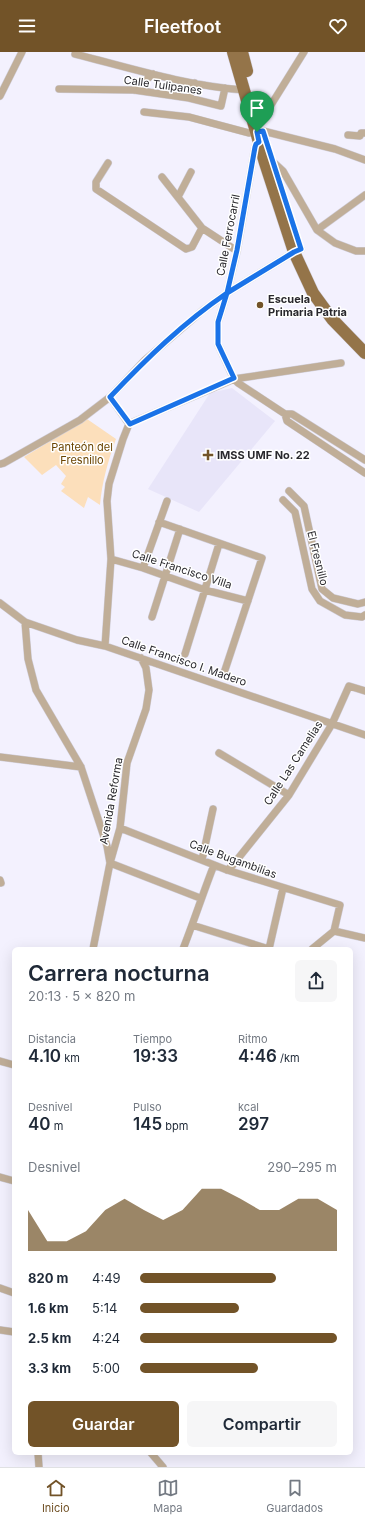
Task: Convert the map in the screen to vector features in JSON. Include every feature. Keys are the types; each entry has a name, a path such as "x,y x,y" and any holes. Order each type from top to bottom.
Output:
{"main road":[{"path":"233,52 244,90 272,162 297,250 306,263 318,286 338,314 365,343"},
{"path":"242,52 261,133 297,250 313,293 332,319 365,353"}],"street":[{"path":"0,96 22,52"},
{"name":"Calle Ferrocarril","path":"234,378 218,344 218,322 227,293 237,250 255,147 304,52"},
{"path":"75,54 195,83 244,90"},
{"path":"134,90 153,74"},
{"path":"189,98 195,83"},
{"name":"Calle Tulipanes","path":"59,89 134,90 189,98 222,106 225,88"},
{"path":"144,112 189,117 249,133 261,133 335,149 365,160"},
{"path":"348,135 362,134"},
{"path":"272,162 283,171 317,230 335,243 356,251 365,251"},
{"path":"108,163 96,182 96,189 186,249 192,247 202,228"},
{"path":"178,197 191,172"},
{"path":"162,176 202,228 237,250"},
{"path":"317,230 365,195"},
{"path":"0,464 80,420 110,397 145,360 202,311 227,293 297,250"},
{"path":"105,646 111,559 107,501 109,484 123,439 130,424 234,378 341,363"},
{"path":"234,378 238,383 285,414 292,414 365,460"},
{"path":"110,397 130,424"},
{"path":"285,414 287,422 365,473"},
{"name":"El Fresnillo","path":"289,491 304,506 322,589 333,598 358,604 365,602"},
{"name":"El Fresnillo","path":"283,500 295,512 312,589 320,601 344,615 362,617 365,615"},
{"path":"143,568 167,501"},
{"path":"159,522 262,558 224,673"},
{"path":"152,617 180,529"},
{"path":"185,654 219,544"},
{"name":"Calle Francisco Villa","path":"111,559 165,575 205,590 248,601"},
{"path":"320,601 327,593"},
{"name":"Calle Francisco I. Madero","path":"0,603 25,622 78,640 105,646 365,734"},
{"path":"25,622 28,659 36,690 81,767 107,846 110,863 200,898"},
{"name":"Avenida Reforma","path":"93,947 110,863 120,828 127,763 146,710 149,690 146,668 141,658"},
{"name":"Calle Las Camelias","path":"227,870 232,866 289,795 332,724 349,686 365,691"},
{"path":"220,753 289,795"},
{"path":"0,757 81,767"},
{"path":"202,860 213,809"},
{"name":"Calle Bugambilias","path":"120,828 227,870 340,905 334,931"},
{"path":"184,947 200,898 214,865"},
{"path":"269,947 283,888"},
{"path":"192,925 263,947"},
{"path":"314,947 334,931 365,938"},
{"path":"0,1061 12,1064"},
{"path":"0,1177 12,1180"},
{"path":"0,1288 12,1294"},
{"path":"0,1330 12,1332"},
{"path":"38,1455 39,1467"},
{"path":"153,1455 162,1467"}],"shaded area":[{"name":"IMSS UMF No. 22","path":"232,388 275,421 199,512 148,489 210,393"}],"green space":[{"name":"Panteón del Fresnillo","path":"87,419 116,439 110,455 102,488 100,505 88,497 84,508 61,491 65,487 61,484 66,476 56,465 42,475 24,457"}],"place":[{"name":"Escuela Primaria Patria","path":"260,305"},
{"name":"IMSS UMF No. 22","path":"208,455"}],"route":[{"path":"257,132 259,142 255,147 237,250 227,293 202,311 145,360 110,397 130,424 234,378 218,344 218,322 227,293 301,249 263,131 257,132"}]}
